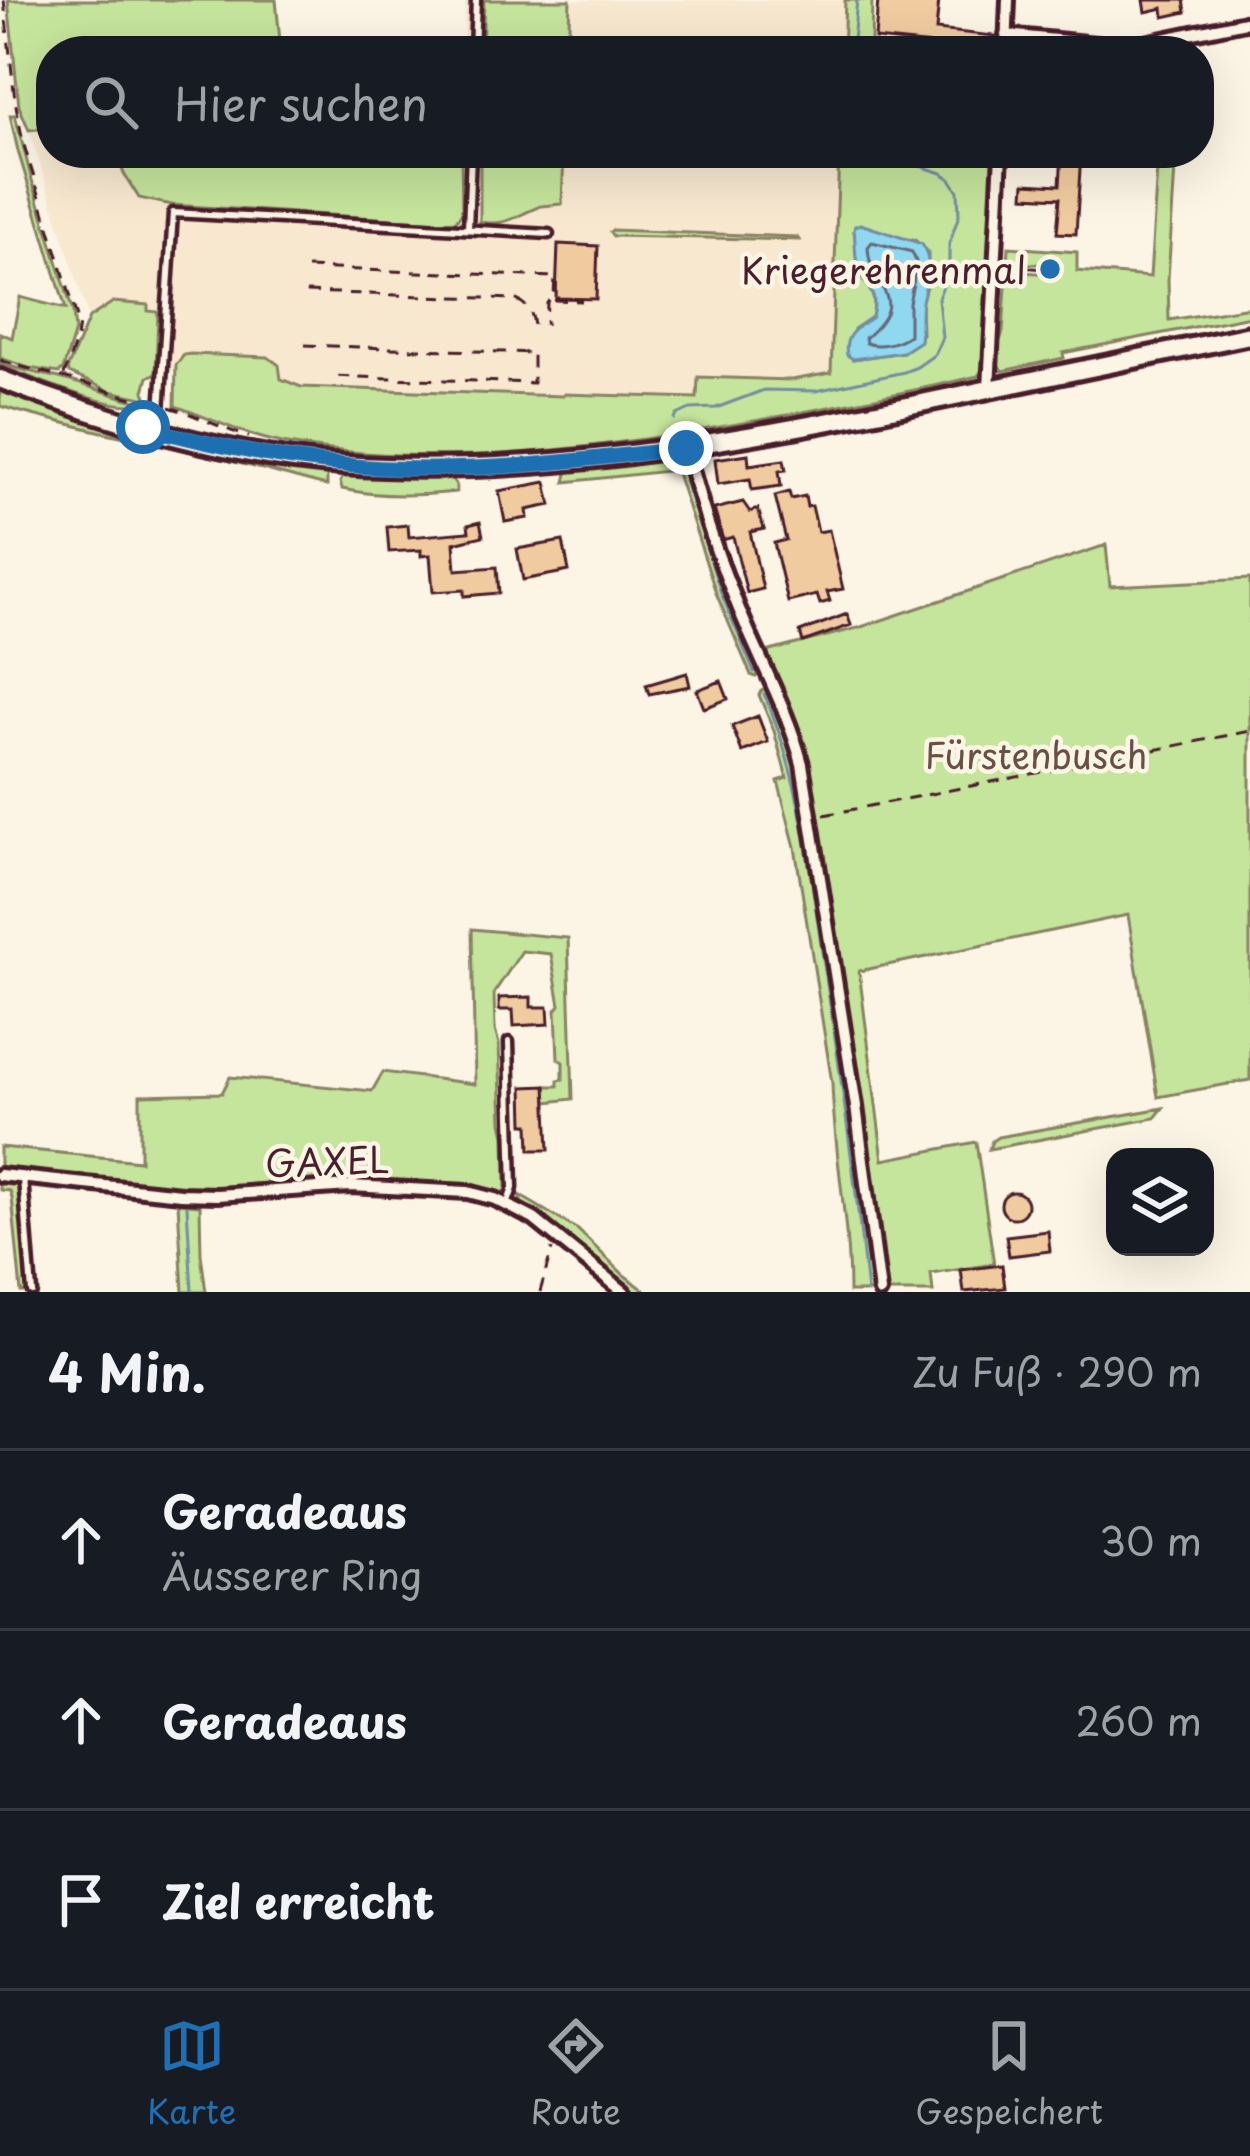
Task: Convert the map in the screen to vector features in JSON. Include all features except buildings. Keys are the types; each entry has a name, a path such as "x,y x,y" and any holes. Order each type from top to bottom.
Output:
{"main road":[{"path":"0,379 159,431 291,459 407,469 473,469 686,448 1250,335"}],"street":[{"path":"1008,0 1006,35 1016,36"},
{"path":"1181,36 1250,22"},
{"path":"989,389 999,168"},
{"path":"686,448 734,598 798,748 861,1141 880,1292"},
{"name":"GAXEL","path":"0,1175 200,1195 318,1186 482,1195 558,1236 624,1292"}],"lane":[{"path":"475,36 476,0"},
{"path":"468,229 470,168"},
{"path":"159,431 173,213 549,234"},
{"path":"508,1205 513,1189 509,1042"},
{"path":"23,1178 32,1292"}],"path":[{"path":"4,0 23,142 79,324 63,377"},
{"path":"995,265 1047,269"},
{"path":"308,268 555,277 546,325"},
{"path":"307,292 514,299 529,308 534,328"},
{"path":"550,300 582,301"},
{"path":"304,345 533,353 532,383 331,376"},
{"path":"0,360 145,401"},
{"path":"176,409 261,440"},
{"path":"811,818 1250,730"},
{"path":"540,1292 558,1236"}],"shaded area":[{"path":"465,0 845,0 844,36 464,36"},
{"path":"41,168 838,168 831,373 792,380 699,377 698,398 301,387 281,379 268,357 191,354 176,365 176,371 151,372 94,334"}],"green space":[{"path":"8,0 276,0 280,36 36,36 36,129 29,130 19,106"},
{"path":"484,0 570,0 569,36 483,36"},
{"path":"845,0 872,0 871,36 844,36"},
{"path":"10,115 15,115 73,312 75,331 59,373 0,358 0,333 12,338 20,297 66,309"},
{"path":"122,168 461,168 462,212 456,221 439,222 172,205 139,198"},
{"path":"480,168 563,168 562,204 541,206 506,221 480,222"},
{"path":"838,168 997,168 985,365 978,376 651,438 469,455 348,452 288,444 175,406 176,365 191,354 268,357 279,365 281,379 301,387 697,398 698,377 792,380 831,373","holes":["855,226 915,240 928,253 922,334 903,352 853,359 854,329 872,317 874,302 863,278"]},
{"path":"1157,168 1175,168 1169,320 1250,307 1250,316 1063,353 1064,358 1002,371 997,349 1003,332 1007,271 1052,274 1052,264 1008,261 1009,247 1077,252 1077,271 1150,277"},
{"path":"612,230 797,237 799,240 613,236"},
{"path":"113,302 148,305 148,311 158,312 156,373 148,377 147,399 110,391 69,373 89,318"},
{"path":"0,363 67,380 144,403 94,399"},
{"path":"0,393 166,440 327,472 327,486 0,406"},
{"path":"678,456 688,467 761,670 756,677 751,675 716,593 676,470 565,482 568,470"},
{"path":"345,474 451,477 456,492 356,492 342,489"},
{"name":"Fürstenbusch","path":"1106,545 1110,586 1250,579 1250,1080 1158,1097 1128,915 859,971 883,1160 976,1142 994,1264 931,1274 933,1292 886,1292 816,809 803,744 766,652 861,627"},
{"path":"769,687 793,744 802,781 852,1101 876,1292 849,1292 832,1083 795,847 778,781 787,778 759,695"},
{"path":"472,929 568,938 573,1099 547,1102 546,1086 558,1086 563,1079 556,1010 560,1005 551,954 522,951 494,993 505,1136 503,1192 338,1181 221,1191 160,1189 0,1171 0,1147 140,1161 140,1095 222,1093 230,1077 372,1091 383,1072 475,1084"},
{"path":"1163,1108 1155,1118 989,1149 998,1137"},
{"path":"0,1179 14,1182 20,1190 30,1292 21,1292 12,1198 10,1191 0,1190"},
{"path":"519,1195 578,1230 647,1292 630,1292 523,1207"},
{"path":"178,1203 200,1205 206,1292 183,1292"}],"water":[{"path":"860,224 922,244 928,273 920,341 903,352 853,359 847,355 849,337 872,317 874,308 856,261 854,230"}],"waterway":[{"path":"853,36 857,0"},
{"path":"675,419 690,409 716,408 764,390 816,391 904,372 934,355 942,337 938,298 949,272 949,244 959,215 958,191 950,179 926,168"},
{"path":"685,481 721,593 754,672"},
{"path":"764,694 786,754 807,849 867,1292"},
{"path":"187,1206 192,1292"}],"place":[{"name":"Kriegerehrenmal","path":"1050,269"}],"route":[{"path":"143,427 291,459 407,469 545,464 686,448"}]}
